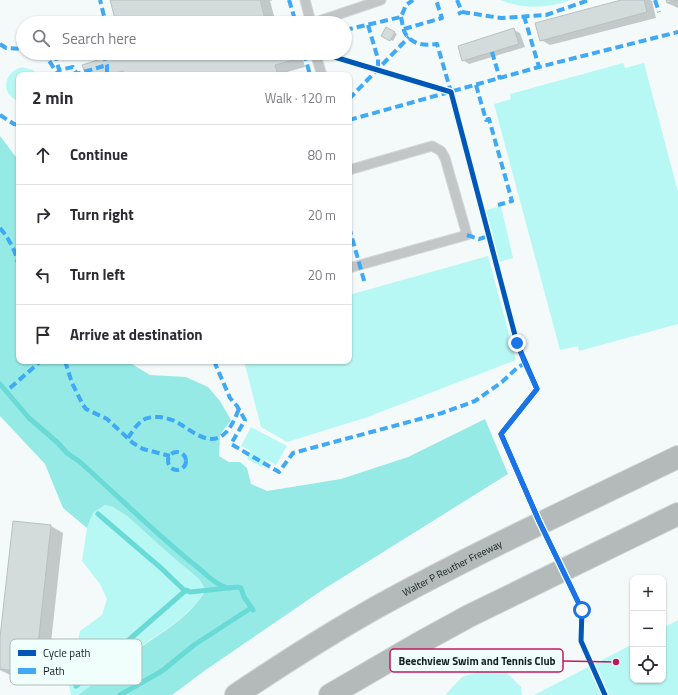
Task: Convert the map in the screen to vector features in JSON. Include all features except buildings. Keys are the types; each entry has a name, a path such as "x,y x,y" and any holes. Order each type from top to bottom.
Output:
{"highway":[{"name":"Walter P Reuther Freeway","path":"236,695 274,669 377,607 484,551 678,457"},
{"path":"330,695 469,616 678,514"}],"lane":[{"path":"305,0 310,16"},
{"path":"333,16 381,0"},
{"path":"317,60 321,72"},
{"path":"352,167 432,146 441,151 445,158 466,235 352,267"}],"shaded area":[{"path":"500,0 570,0 552,5 535,7 517,5"},
{"path":"623,63 625,68 644,63 678,192 678,324 579,351 578,346 560,350 494,104 511,99 510,94"},
{"path":"22,67 33,70 35,72 16,72 16,100 9,94 6,84 8,78 16,70"},
{"path":"0,136 16,157 16,364 132,364 150,375 186,377 208,387 220,401 231,420 220,435 219,456 229,462 240,462 247,468 251,484 267,491 341,479 408,457 485,419 508,474 324,589 207,669 172,695 78,695 92,685 142,685 142,646 189,612 206,590 199,579 127,516 113,507 105,505 93,513 87,528 63,508 45,464 0,416"},
{"path":"501,206 513,258 499,262 486,210"},
{"path":"488,256 516,360 365,418 287,442 261,427 245,364 352,364 352,294"},
{"path":"251,427 287,446 276,465 266,460 262,467 247,459 251,451 241,446"},
{"path":"105,505 113,507 127,516 199,579 206,590 198,601 178,620 142,646 142,639 78,639 80,631 102,615 107,599 100,584 82,561 87,528 93,513"},
{"path":"678,620 678,695 534,695 630,646 630,683 666,683 666,626"},
{"path":"485,669 506,672 521,687 522,695 445,695 462,677"},
{"path":"69,685 93,685 77,695 71,695"}],"waterway":[{"path":"0,384 29,418 58,443 67,453 80,462 181,554 220,585 229,588"},
{"path":"98,514 161,568 185,591 190,592 238,587 241,588 244,597 253,610"},
{"path":"130,639 185,591"},
{"path":"142,682 162,671 194,645 251,608"},
{"path":"120,695 138,685"}],"marked path":[{"path":"100,0 104,16"},
{"path":"289,0 294,16"},
{"path":"352,28 401,17 406,5 413,0"},
{"path":"404,29 442,18 436,0"},
{"path":"457,0 462,12 458,14"},
{"path":"462,12 501,18 546,15 589,0"},
{"path":"655,0 659,12"},
{"path":"524,16 539,67"},
{"path":"401,17 405,33 411,40 423,45 437,44 451,92"},
{"path":"368,25 378,59 378,70"},
{"path":"352,119 539,67 678,32"},
{"path":"352,96 409,37"},
{"path":"0,44 6,48 16,49"},
{"path":"492,52 500,79"},
{"path":"49,60 56,72"},
{"path":"57,60 59,70 73,67 76,72"},
{"path":"105,60 107,72"},
{"path":"306,60 309,72"},
{"path":"83,72 107,65"},
{"path":"476,85 486,120 489,119 512,201 498,205"},
{"path":"0,115 16,124"},
{"path":"0,228 7,237 16,256"},
{"path":"467,235 479,239 489,236"},
{"path":"352,238 365,284"},
{"path":"215,364 230,398 237,406 245,420 231,444 279,472 293,453 442,413 475,401 502,382 517,368 525,363"},
{"path":"10,388 38,364"},
{"path":"66,364 72,383 86,409 107,419 133,443 143,449 170,456"},
{"path":"128,438 136,427 144,420 160,417 175,421 200,436 212,439 217,438 228,430 239,409"},
{"path":"177,452 183,455 186,461 183,467 177,470 171,467 168,461 171,455 177,452"}],"cycle path":[{"path":"344,60 451,92 517,343 537,389 501,434 539,521 582,610 581,641 605,695"}],"place":[{"name":"Beechview Swim and Tennis Club","path":"616,662"}],"route":[{"path":"517,343 537,389 501,434 539,521 582,610"}]}
